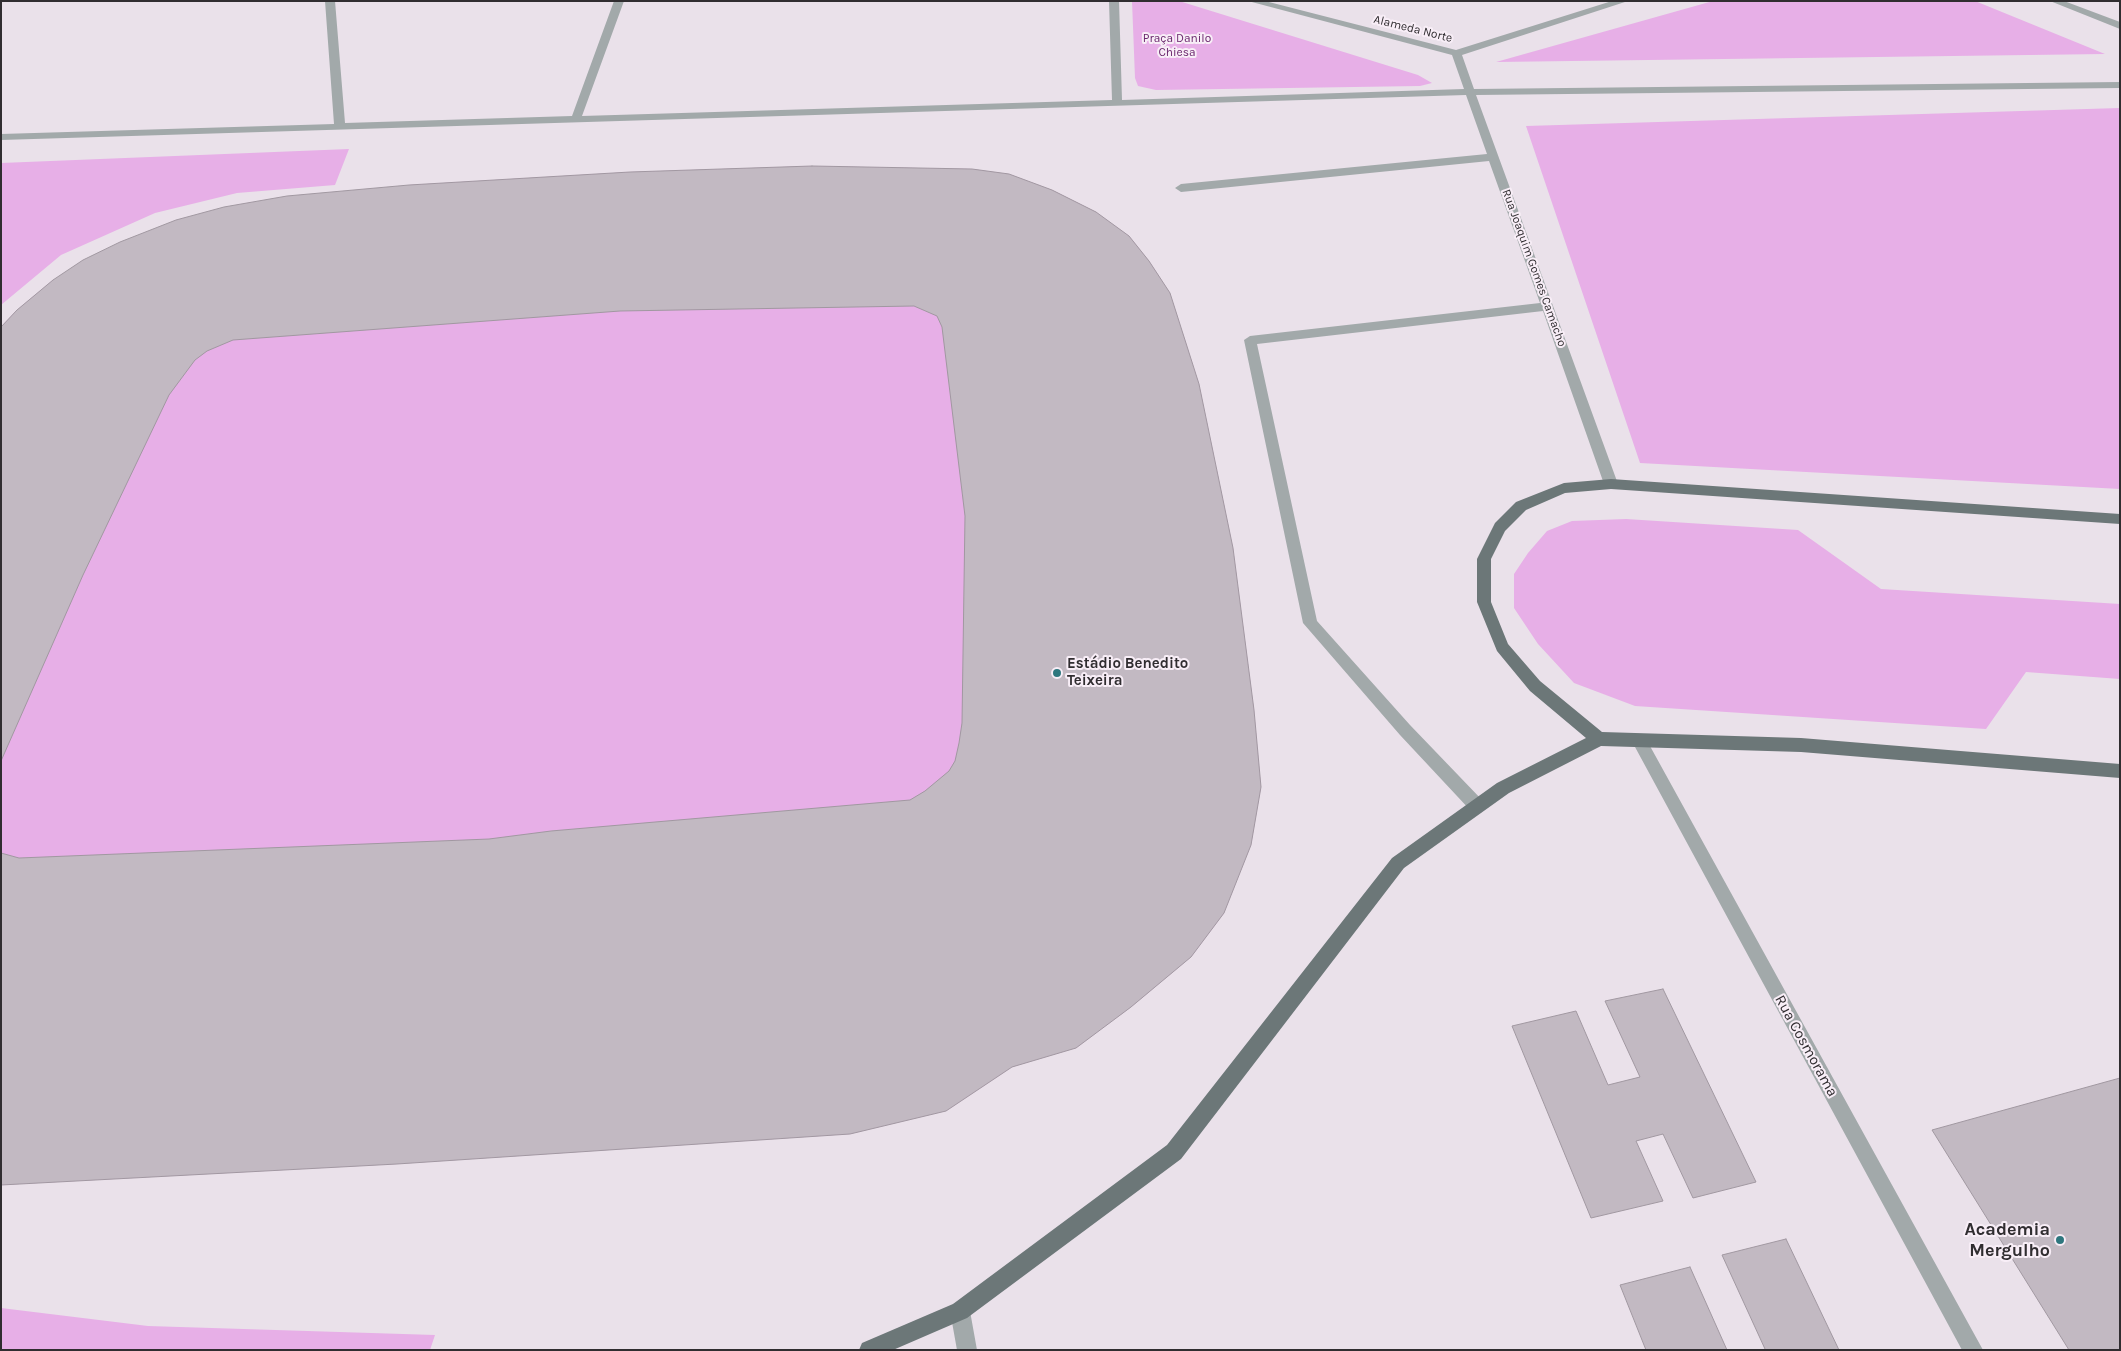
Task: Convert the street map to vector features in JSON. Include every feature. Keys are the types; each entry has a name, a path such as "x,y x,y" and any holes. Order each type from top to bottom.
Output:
{"main road":[{"path":"1599,739 1535,686 1502,648 1484,602 1484,559 1500,527 1521,506 1564,488 1611,484 2120,519"},
{"path":"868,1350 960,1311 1174,1152 1398,863 1503,788 1599,739 1640,742 1801,745 2120,771"}],"street":[{"path":"330,1 340,126"},
{"path":"576,118 619,1"},
{"path":"1114,1 1117,102"},
{"name":"Alameda Norte","path":"1253,1 1456,53 1623,1"},
{"path":"2055,1 2120,26"},
{"path":"2092,15 2120,36"},
{"name":"Rua Joaquim Gomes Camacho","path":"1456,53 1611,484"},
{"path":"1,137 1471,92 2120,85"},
{"path":"1181,188 1494,158"},
{"path":"1477,806 1405,730 1310,623 1250,340 1548,306"},
{"name":"Rua Cosmorama","path":"1640,742 1973,1350"},
{"path":"960,1311 967,1350"}],"green space":[{"name":"Praça Danilo Chiesa","path":"1132,1 1179,1 1418,75 1432,83 1420,86 1156,90 1138,86 1135,78"},
{"path":"1713,1 1975,1 2105,54 1496,62"},
{"path":"2120,108 2120,489 1640,463 1526,126"},
{"path":"349,149 335,185 237,193 155,213 61,255 1,305 1,163"},
{"name":"Estádio Benedito Teixeira","path":"812,166 972,169 1009,174 1052,190 1096,212 1129,236 1149,261 1170,293 1199,384 1233,548 1254,710 1261,787 1251,845 1224,913 1191,957 1131,1007 1076,1048 1012,1067 946,1111 850,1134 397,1164 1,1185 1,327 17,310 53,280 409,185 630,172"},
{"path":"1626,519 1798,530 1881,589 2120,604 2120,679 2026,672 1986,729 1635,706 1574,683 1538,644 1514,608 1514,574 1528,553 1547,531 1572,521"},
{"path":"1,1308 148,1326 435,1335 430,1350 1,1350"}],"building":[{"name":"Estádio Benedito Teixeira","path":"812,166 972,169 1009,174 1052,190 1096,212 1129,236 1149,261 1170,293 1199,384 1233,548 1254,710 1261,787 1251,845 1224,913 1191,957 1131,1007 1076,1048 1012,1067 946,1111 850,1134 397,1164 1,1185 1,853 19,858 489,839 551,831 910,800 925,791 949,771 955,761 959,743 962,723 965,516 942,327 937,316 914,306 620,311 233,340 207,351 195,360 169,395 83,575 1,761 1,327 17,310 53,280 83,260 120,242 176,220 224,207 287,196 409,185 630,172"},
{"path":"1663,989 1756,1182 1693,1198 1663,1134 1636,1141 1663,1201 1591,1218 1512,1026 1576,1011 1608,1085 1640,1077 1605,1001"},
{"name":"Academia Mergulho","path":"2120,1078 2120,1350 2069,1350 1932,1130"},
{"path":"1786,1239 1839,1350 1764,1350 1722,1255"},
{"path":"1690,1267 1727,1350 1646,1350 1620,1285"}],"place":[{"name":"Estádio Benedito Teixeira","path":"1057,673"},
{"name":"Academia Mergulho","path":"2060,1240"}]}
